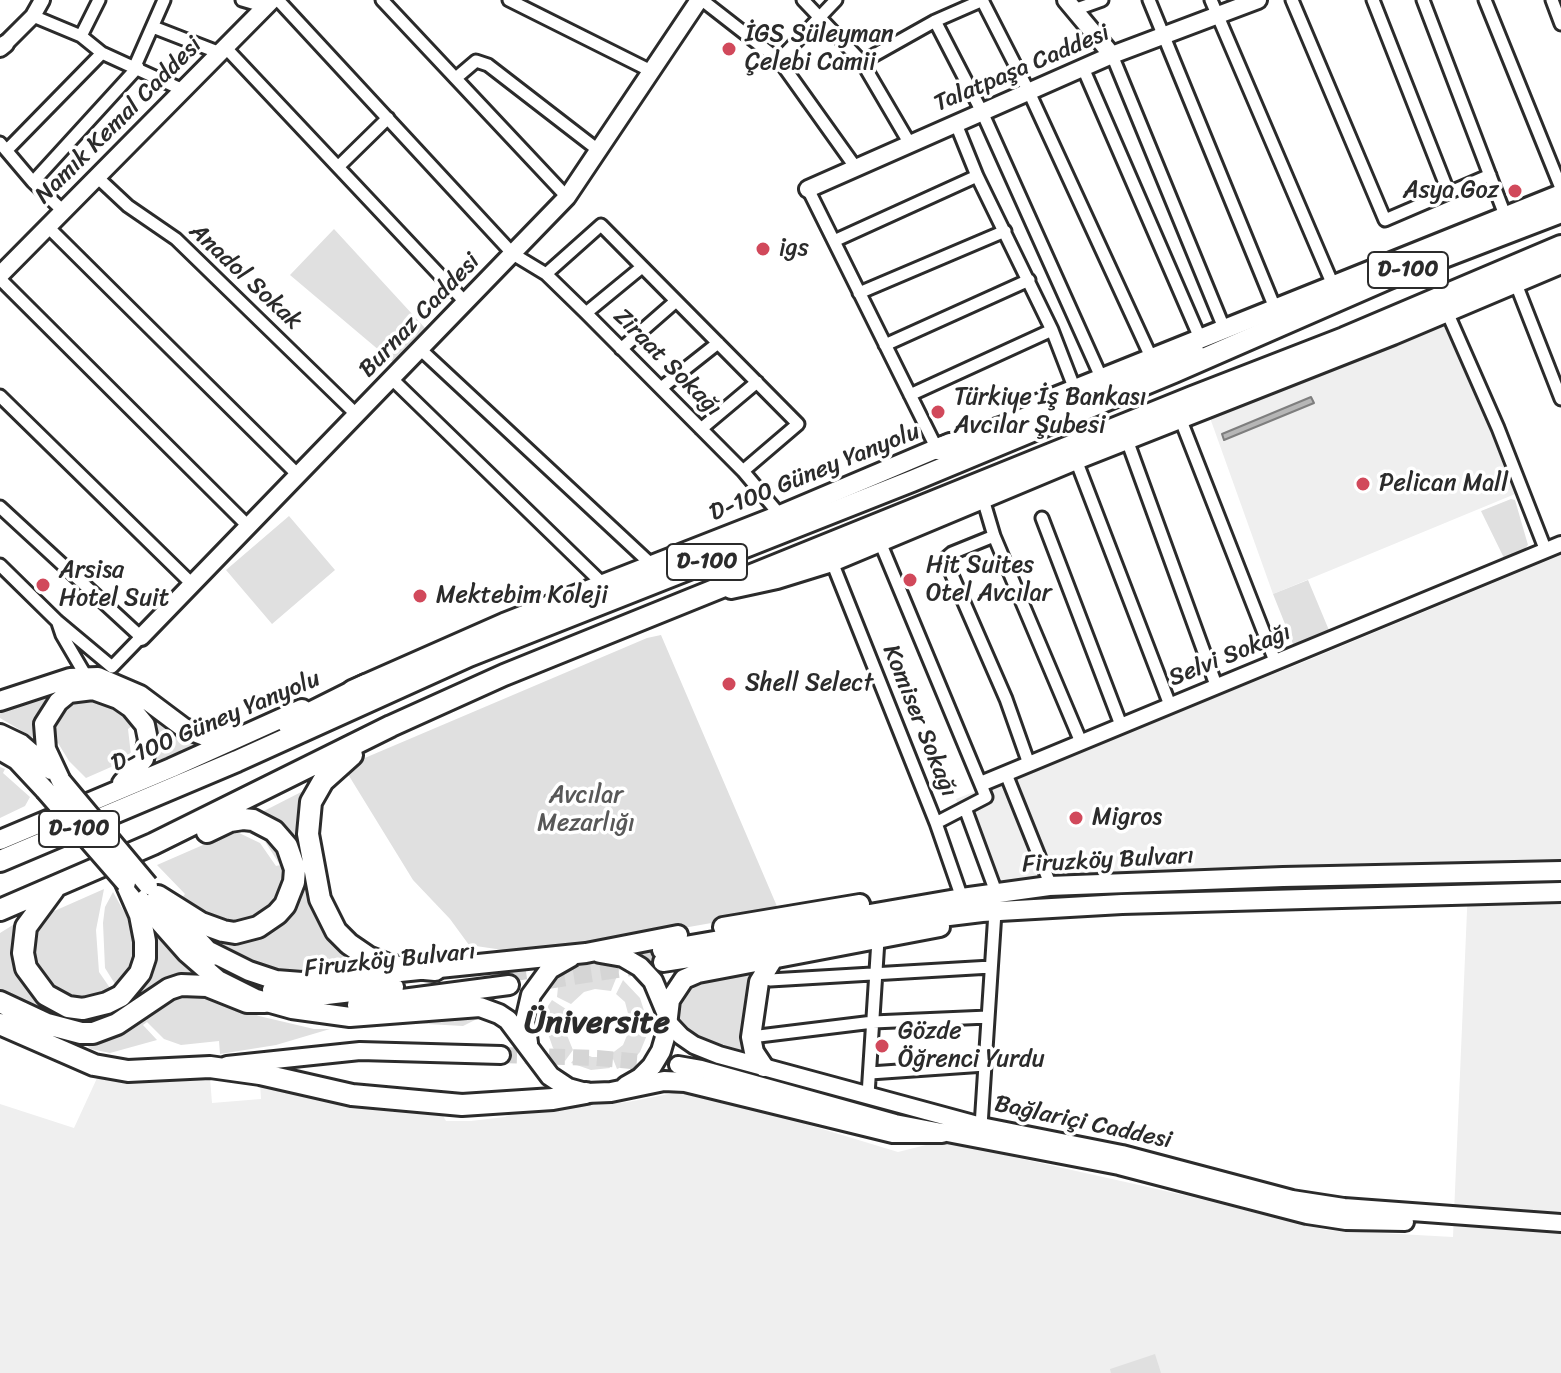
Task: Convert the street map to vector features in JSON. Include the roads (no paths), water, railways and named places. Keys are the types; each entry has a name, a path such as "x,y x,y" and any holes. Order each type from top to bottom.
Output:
{"highway":[{"name":"D-100","path":"0,861 237,761 469,656 912,481 1403,273 1561,212"},
{"name":"D-100","path":"0,910 153,844 391,726 504,675 1358,333 1561,246"},
{"path":"937,449 1009,425 1158,363 1243,334 1258,334"},
{"path":"158,794 224,755 366,685"},
{"path":"391,726 334,769 316,792 307,819 310,853 325,913 349,944 380,963 435,970"},
{"path":"153,844 193,838 230,821 253,820 281,838 295,869 294,882 285,905 268,921 247,931 212,928 153,891"},
{"path":"59,883 30,920 23,953 31,978 46,995 68,1007 83,1009 121,996 131,987 143,965 145,941 142,926 126,883"},
{"path":"0,1002 47,1024 81,1033 93,1033 117,1024 169,989 181,985 207,986 247,1002 265,1002"},
{"path":"0,1024 94,1065 128,1071 210,1067 260,1074 320,1090 393,1101 476,1105 586,1093"}],"main road":[{"name":"Burnaz Caddesi","path":"141,637 567,197 700,0"},
{"name":"Talatpaşa Caddesi","path":"808,189 1112,55 1163,36 1214,8 1258,0"},
{"name":"Namık Kemal Caddesi","path":"0,277 272,2"},
{"path":"1070,5 1112,55"},
{"name":"D-100 Güney Yanyolu","path":"3,837 100,798 285,715 366,685 504,623 780,515 1074,387 1561,191"},
{"path":"716,591 777,579 832,562 1180,418 1333,360 1561,264"},
{"path":"0,701 61,681 98,677 125,687 194,733 216,737 247,733"},
{"path":"53,785 43,737 44,724 50,712 69,693 93,690 118,699 139,715 145,725 146,755 139,767 100,798"},
{"name":"Firuzköy Bulvarı","path":"0,734 21,744 53,785 126,883 198,964 218,980 265,1002 292,1009 345,1007 508,979 318,996 268,989 243,980 227,970 207,950 53,785 8,759 0,750"},
{"name":"Firuzköy Bulvarı","path":"1561,871 1051,886 962,898 662,956 818,938 892,923 988,912 1122,904 1561,892"},
{"path":"1373,899 1395,891 1440,886 1446,874"},
{"path":"529,1046 525,1032 527,1008 536,985 550,969 567,958 879,901 922,897 962,898"},
{"path":"620,1089 640,1078 652,1066 661,1051 670,1000 678,984 692,975 932,930 988,912"},
{"path":"207,950 249,971 276,980 302,982 605,952 623,957 640,967 653,981 666,1016"},
{"path":"764,1067 754,1052 751,1037 759,982 772,961"},
{"path":"292,1009 350,1017 480,1007 508,1020 550,1076 568,1088 586,1093 664,1081 685,1082 893,1133 942,1133"},
{"name":"Bağlariçi Caddesi","path":"666,1016 681,1036 719,1055 981,1126 1122,1154 1307,1215 1346,1221 1561,1223"},
{"path":"210,1067 360,1051 501,1055"},
{"name":"Bağlariçi Caddesi","path":"678,1065 895,1123 1241,1191"}],"street":[{"path":"2,44 33,16 42,0"},
{"path":"81,36 99,0"},
{"path":"33,182 137,66 164,0"},
{"path":"242,0 272,2"},
{"path":"382,0 567,197"},
{"path":"509,0 651,71"},
{"path":"700,0 779,60 856,168"},
{"path":"803,0 862,62 910,144"},
{"path":"779,60 836,0"},
{"path":"862,62 935,21 983,0 1029,92 1151,357"},
{"path":"1070,5 1102,0"},
{"path":"1149,0 1275,308"},
{"path":"1292,0 1385,220 1490,175"},
{"path":"1373,0 1448,191"},
{"path":"1423,0 1505,215"},
{"path":"1485,0 1561,191"},
{"path":"1552,0 1561,24"},
{"name":"Ziraat Sokağı","path":"272,2 388,118 513,254 546,274 586,313 743,471 780,515"},
{"path":"1214,8 1333,285"},
{"path":"33,16 81,36 102,53 137,66 183,90"},
{"path":"935,21 982,112 1101,377"},
{"path":"153,27 223,50 466,303"},
{"path":"63,211 3,146 102,53"},
{"path":"1112,55 1224,328"},
{"path":"456,78 476,61 488,65 598,150"},
{"path":"1083,68 1200,338"},
{"path":"338,167 388,118"},
{"path":"956,124 977,176 1052,330 1074,387"},
{"path":"834,241 977,176"},
{"name":"Anadol Sokak","path":"97,177 128,206 176,239 357,415"},
{"path":"808,189 937,449"},
{"path":"546,274 601,225 798,424 743,471"},
{"path":"48,227 298,475"},
{"path":"859,293 1005,231"},
{"path":"586,313 642,267"},
{"path":"0,277 248,526"},
{"path":"885,345 1029,280"},
{"path":"1516,284 1561,399"},
{"path":"621,349 676,301"},
{"path":"1447,312 1498,428 1546,551"},
{"path":"910,395 1052,330"},
{"path":"661,388 718,343"},
{"path":"420,349 652,565"},
{"path":"392,379 603,584"},
{"path":"701,429 757,382"},
{"path":"0,396 192,584"},
{"path":"1180,418 1275,661"},
{"path":"1127,440 1216,685"},
{"path":"1076,460 1170,705"},
{"path":"983,499 994,536 1081,742"},
{"path":"0,507 141,637 112,667 57,621 0,565"},
{"path":"1042,518 1121,725"},
{"path":"994,536 952,553 945,559 1006,699 1029,764"},
{"path":"880,542 983,783 986,797 936,823"},
{"name":"Selvi Sokağı","path":"983,783 1561,544"},
{"name":"Komiser Sokağı","path":"832,562 936,823 962,898"},
{"path":"57,621 86,676"},
{"path":"1006,774 1051,886"},
{"path":"965,808 996,892"},
{"path":"981,1126 991,967 988,912"},
{"path":"868,1095 878,940"},
{"path":"770,980 991,967"},
{"path":"751,1037 873,1022 988,1017"},
{"path":"870,1073 985,1065"}],"tunnel":[{"path":"613,957 662,950"},
{"path":"508,973 564,965"},
{"path":"547,980 637,966"},
{"path":"501,1055 597,1058 678,1065"}],"place":[{"name":"İGS Süleyman Çelebi Camii","path":"729,49"},
{"name":"Asya Goz","path":"1515,191"},
{"name":"igs","path":"763,249"},
{"name":"Türkiye İş Bankası Avcılar Şubesi","path":"938,412"},
{"name":"Pelican Mall","path":"1363,484"},
{"name":"Hit Suites Otel Avcılar","path":"910,580"},
{"name":"Arsisa Hotel Suit","path":"43,585"},
{"name":"Mektebim Koleji","path":"420,596"},
{"name":"Shell Select","path":"729,684"},
{"name":"Migros","path":"1076,818"},
{"name":"Gözde Öğrenci Yurdu","path":"882,1046"}],"district":[{"name":"Üniversite","path":"597,1024"}],"park label":[{"name":"Avcılar Mezarlığı","path":"586,810"}]}
